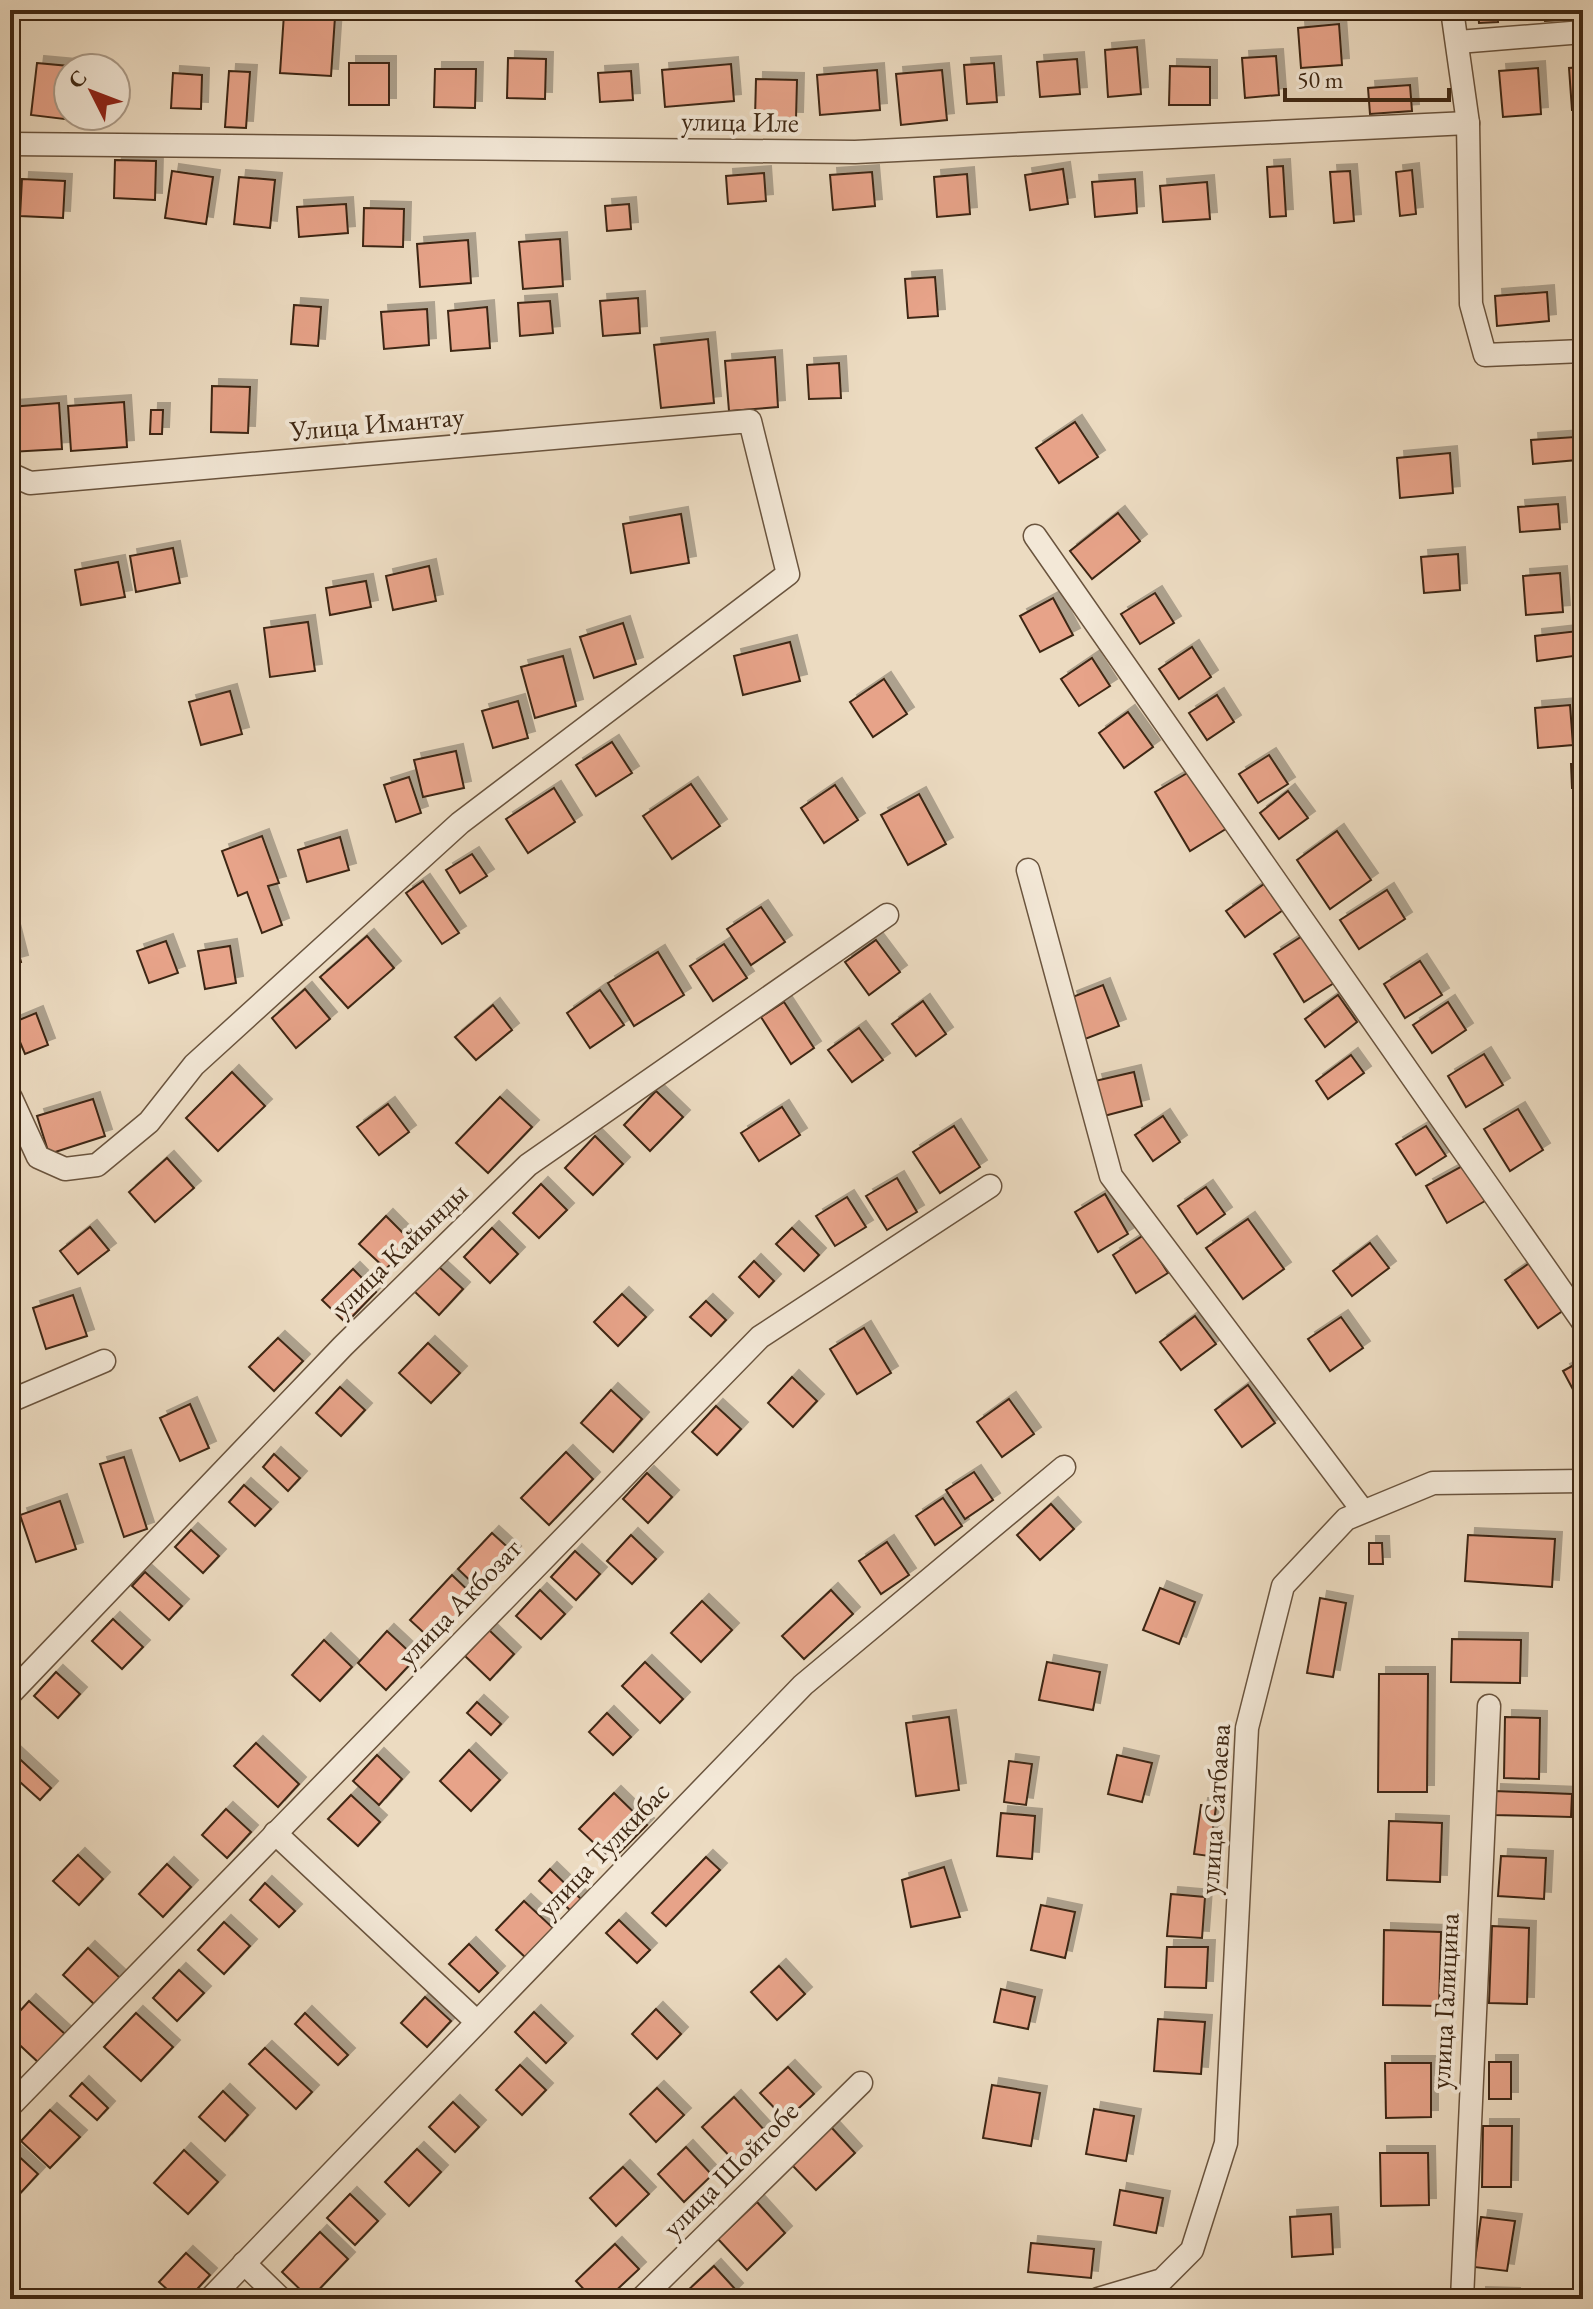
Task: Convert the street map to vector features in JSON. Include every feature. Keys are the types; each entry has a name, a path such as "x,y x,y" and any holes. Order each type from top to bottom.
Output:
{"street":[{"path":"1452,10 1468,123 1471,304 1485,355 1583,351"},
{"path":"1458,42 1583,32"},
{"name":"улица Иле","path":"10,144 855,152 1468,123"},
{"name":"Улица Имантау","path":"10,474 30,483 750,421 788,574 460,823 194,1065 149,1122 97,1165 65,1169 38,1157 11,1098"},
{"path":"1035,536 1583,1322"},
{"path":"1028,870 1111,1176 1363,1511"},
{"name":"улица Кайынды","path":"10,1694 343,1346 528,1165 887,915"},
{"name":"улица Акбозат","path":"10,2106 760,1337 990,1186"},
{"path":"10,1401 104,1361"},
{"name":"улица Тулкибас","path":"210,2299 803,1685 1064,1467"},
{"name":"улица Сатбаева","path":"1098,2299 1162,2280 1192,2250 1226,2143 1247,1728 1283,1586 1346,1519 1433,1483 1583,1481"},
{"name":"улица Галицина","path":"1462,2299 1489,1706"},
{"path":"275,1833 477,2022"},
{"name":"улица Шойтобе","path":"641,2299 861,2083"},
{"path":"244,2263 281,2299"}],"building":[{"path":"1478,10 1497,10 1498,22 1479,23"},
{"path":"1544,10 1578,10 1579,19 1545,21"},
{"path":"284,14 335,17 331,76 280,73"},
{"path":"1339,24 1342,65 1301,68 1298,28"},
{"path":"1137,47 1141,94 1108,97 1105,50"},
{"path":"1276,56 1279,95 1245,98 1242,58"},
{"path":"508,58 546,59 545,99 507,98"},
{"path":"1077,59 1080,94 1040,97 1037,62"},
{"path":"37,63 52,64 52,118 31,115"},
{"path":"349,63 389,63 389,105 349,105"},
{"path":"994,63 997,102 967,104 964,65"},
{"path":"731,64 734,101 665,107 662,70"},
{"path":"1170,66 1210,67 1210,105 1169,105"},
{"path":"1583,67 1583,109 1572,110 1569,68"},
{"path":"1538,68 1541,114 1503,117 1499,71"},
{"path":"435,69 476,69 475,108 434,107"},
{"path":"877,70 880,110 820,115 817,75"},
{"path":"942,70 947,120 901,125 896,74"},
{"path":"229,71 250,72 246,128 225,127"},
{"path":"631,71 633,100 600,102 598,73"},
{"path":"173,73 202,75 201,109 171,108"},
{"path":"756,79 797,80 796,119 755,118"},
{"path":"1410,85 1412,111 1370,114 1368,88"},
{"path":"115,160 156,161 155,200 114,198"},
{"path":"1283,166 1286,216 1270,217 1267,167"},
{"path":"1063,169 1068,204 1030,210 1025,175"},
{"path":"1412,170 1416,214 1400,216 1396,172"},
{"path":"172,171 213,177 206,224 165,218"},
{"path":"1350,171 1354,221 1334,223 1330,172"},
{"path":"872,172 875,206 833,210 830,175"},
{"path":"764,173 766,201 728,204 726,176"},
{"path":"967,174 970,214 937,217 934,177"},
{"path":"239,177 275,180 270,228 234,224"},
{"path":"22,179 65,181 63,218 20,216"},
{"path":"1135,179 1137,213 1095,217 1092,182"},
{"path":"1207,182 1210,219 1163,222 1160,186"},
{"path":"346,204 348,233 299,237 297,207"},
{"path":"629,204 631,229 607,231 605,206"},
{"path":"364,208 404,209 403,247 363,246"},
{"path":"560,239 563,286 523,289 519,242"},
{"path":"468,240 471,283 420,287 417,244"},
{"path":"935,277 938,316 908,318 905,279"},
{"path":"1547,292 1549,321 1497,326 1495,296"},
{"path":"638,298 640,333 603,336 600,301"},
{"path":"550,301 553,333 520,336 518,303"},
{"path":"294,305 321,307 318,346 291,344"},
{"path":"487,307 490,348 451,351 448,311"},
{"path":"427,309 429,345 384,349 381,312"},
{"path":"708,339 714,403 661,408 654,345"},
{"path":"775,357 778,407 729,411 725,361"},
{"path":"839,363 841,398 809,399 807,365"},
{"path":"212,386 250,387 248,433 211,432"},
{"path":"124,402 127,447 71,451 68,406"},
{"path":"59,403 62,449 10,452 10,407"},
{"path":"151,410 163,410 162,434 150,434"},
{"path":"1075,422 1098,457 1059,483 1036,448"},
{"path":"1575,437 1577,460 1533,464 1531,440"},
{"path":"1450,453 1453,493 1400,498 1397,458"},
{"path":"1558,504 1560,529 1520,532 1518,507"},
{"path":"1118,513 1140,541 1092,579 1070,551"},
{"path":"681,514 689,563 631,573 623,524"},
{"path":"173,548 180,583 136,592 130,556"},
{"path":"1458,554 1460,590 1424,593 1421,557"},
{"path":"118,562 125,597 81,605 75,570"},
{"path":"429,566 436,601 393,610 386,576"},
{"path":"1560,573 1563,612 1526,615 1523,576"},
{"path":"366,581 371,607 330,615 326,588"},
{"path":"1155,593 1174,623 1140,644 1121,614"},
{"path":"1053,598 1073,635 1040,652 1020,616"},
{"path":"308,622 315,671 270,677 264,628"},
{"path":"623,623 636,664 594,678 580,637"},
{"path":"1578,631 1581,655 1537,661 1535,636"},
{"path":"790,642 800,681 743,695 734,656"},
{"path":"1192,647 1211,677 1179,699 1159,669"},
{"path":"563,656 576,706 535,718 521,667"},
{"path":"1092,658 1110,686 1079,706 1061,679"},
{"path":"884,679 907,714 873,737 850,702"},
{"path":"230,691 242,734 201,745 189,702"},
{"path":"1217,695 1234,722 1207,740 1189,713"},
{"path":"518,701 528,738 493,748 482,711"},
{"path":"1570,705 1573,745 1538,748 1535,708"},
{"path":"1128,712 1153,747 1124,768 1099,733"},
{"path":"612,742 632,773 596,796 576,765"},
{"path":"456,751 464,788 423,797 414,760"},
{"path":"1269,755 1288,784 1258,803 1239,774"},
{"path":"1571,764 1583,764 1583,788 1572,788"},
{"path":"1194,769 1229,827 1190,851 1155,792"},
{"path":"409,777 421,813 396,822 384,785"},
{"path":"691,784 720,826 672,859 643,816"},
{"path":"835,785 858,820 824,843 801,808"},
{"path":"554,788 575,822 528,853 506,819"},
{"path":"1288,791 1308,818 1279,839 1260,813"},
{"path":"919,794 946,844 908,865 881,815"},
{"path":"1337,831 1371,880 1330,909 1297,860"},
{"path":"262,836 279,883 268,886 282,925 262,933 247,892 238,896 222,851"},
{"path":"340,837 349,870 307,882 298,850"},
{"path":"472,854 487,876 460,893 446,870"},
{"path":"423,881 459,933 442,944 406,893"},
{"path":"1264,884 1283,910 1245,937 1226,911"},
{"path":"1387,890 1405,919 1359,949 1340,920"},
{"path":"761,907 785,942 751,965 727,929"},
{"path":"10,928 21,962 10,965"},
{"path":"1304,935 1334,983 1304,1002 1274,954"},
{"path":"367,936 394,968 348,1008 320,977"},
{"path":"876,940 900,972 869,995 845,962"},
{"path":"166,941 178,973 149,983 137,951"},
{"path":"724,944 747,978 713,1001 690,966"},
{"path":"230,946 236,983 205,989 198,951"},
{"path":"658,952 684,995 634,1026 608,983"},
{"path":"1420,961 1442,995 1405,1018 1384,984"},
{"path":"1103,985 1119,1026 1085,1039 1070,998"},
{"path":"305,989 330,1019 296,1048 272,1018"},
{"path":"600,990 624,1025 590,1048 567,1013"},
{"path":"1338,995 1357,1022 1325,1047 1305,1019"},
{"path":"923,1001 946,1034 916,1056 892,1024"},
{"path":"784,1002 814,1048 791,1064 761,1017"},
{"path":"1448,1002 1466,1030 1432,1053 1413,1025"},
{"path":"493,1005 512,1030 476,1060 455,1037"},
{"path":"36,1013 48,1045 25,1054 12,1023"},
{"path":"859,1028 883,1060 852,1082 828,1050"},
{"path":"1484,1054 1503,1085 1466,1107 1448,1076"},
{"path":"1351,1055 1364,1073 1328,1099 1316,1081"},
{"path":"232,1072 265,1106 218,1151 186,1118"},
{"path":"1134,1072 1142,1106 1104,1116 1095,1081"},
{"path":"656,1091 683,1117 650,1151 624,1125"},
{"path":"500,1097 532,1127 488,1173 456,1143"},
{"path":"93,1099 105,1136 49,1154 37,1116"},
{"path":"388,1104 409,1132 379,1155 357,1127"},
{"path":"782,1107 800,1135 759,1161 741,1133"},
{"path":"1518,1109 1543,1150 1510,1171 1484,1129"},
{"path":"1163,1116 1180,1142 1153,1161 1135,1135"},
{"path":"954,1126 980,1167 940,1193 913,1152"},
{"path":"1426,1126 1446,1156 1416,1175 1396,1144"},
{"path":"595,1136 623,1164 593,1195 565,1168"},
{"path":"167,1158 194,1188 155,1222 129,1192"},
{"path":"1464,1165 1485,1201 1447,1223 1426,1186"},
{"path":"897,1178 917,1212 887,1230 866,1196"},
{"path":"541,1184 567,1210 539,1238 513,1213"},
{"path":"1206,1187 1225,1214 1197,1234 1178,1206"},
{"path":"1105,1194 1128,1234 1098,1252 1075,1212"},
{"path":"847,1197 866,1227 835,1246 816,1216"},
{"path":"386,1216 412,1242 386,1269 359,1244"},
{"path":"1248,1219 1284,1269 1243,1299 1206,1248"},
{"path":"90,1227 109,1250 78,1274 60,1251"},
{"path":"492,1228 518,1254 490,1283 464,1257"},
{"path":"792,1228 819,1255 804,1271 776,1244"},
{"path":"1144,1235 1168,1273 1136,1293 1113,1255"},
{"path":"1370,1243 1389,1268 1352,1296 1333,1271"},
{"path":"754,1261 774,1281 759,1297 739,1277"},
{"path":"1531,1262 1564,1310 1538,1328 1505,1280"},
{"path":"438,1266 463,1289 439,1315 414,1291"},
{"path":"353,1269 376,1292 346,1323 322,1300"},
{"path":"622,1294 646,1317 618,1346 594,1322"},
{"path":"73,1295 87,1336 46,1349 33,1308"},
{"path":"706,1301 726,1320 711,1336 690,1317"},
{"path":"1195,1316 1216,1344 1181,1370 1160,1342"},
{"path":"1341,1317 1363,1348 1330,1371 1308,1339"},
{"path":"864,1328 891,1373 857,1394 830,1349"},
{"path":"278,1338 303,1361 274,1391 249,1367"},
{"path":"428,1343 460,1373 431,1403 399,1373"},
{"path":"1583,1360 1583,1391 1576,1395 1563,1371"},
{"path":"792,1377 817,1401 793,1427 768,1403"},
{"path":"1248,1385 1275,1423 1242,1447 1215,1410"},
{"path":"340,1387 365,1410 341,1436 316,1413"},
{"path":"611,1390 642,1419 613,1452 581,1423"},
{"path":"1009,1399 1034,1434 1002,1457 977,1422"},
{"path":"190,1404 209,1448 180,1461 160,1418"},
{"path":"716,1406 741,1429 717,1455 692,1432"},
{"path":"566,1452 593,1479 549,1525 521,1498"},
{"path":"274,1454 300,1478 288,1491 263,1467"},
{"path":"124,1457 147,1529 124,1537 100,1464"},
{"path":"974,1472 993,1500 965,1519 946,1490"},
{"path":"647,1473 672,1497 648,1523 623,1499"},
{"path":"244,1485 271,1509 255,1526 229,1502"},
{"path":"943,1498 962,1526 935,1545 916,1516"},
{"path":"60,1501 76,1549 36,1562 20,1515"},
{"path":"1051,1504 1074,1529 1040,1560 1017,1535"},
{"path":"191,1530 219,1556 203,1573 175,1547"},
{"path":"492,1533 514,1553 479,1589 458,1569"},
{"path":"631,1535 656,1559 632,1584 607,1561"},
{"path":"1468,1535 1555,1539 1552,1587 1465,1581"},
{"path":"887,1542 909,1575 881,1594 859,1561"},
{"path":"1369,1543 1382,1543 1383,1564 1369,1564"},
{"path":"575,1551 600,1574 576,1600 551,1577"},
{"path":"145,1572 182,1606 169,1620 132,1586"},
{"path":"452,1575 477,1599 435,1643 410,1620"},
{"path":"1160,1588 1195,1602 1179,1644 1143,1630"},
{"path":"540,1590 565,1614 541,1639 516,1616"},
{"path":"831,1590 853,1614 804,1659 782,1636"},
{"path":"1320,1598 1346,1603 1333,1677 1307,1673"},
{"path":"702,1601 732,1630 701,1662 671,1633"},
{"path":"113,1619 143,1647 122,1669 92,1641"},
{"path":"489,1630 514,1654 490,1680 465,1656"},
{"path":"387,1631 416,1658 386,1690 358,1663"},
{"path":"1452,1639 1521,1640 1520,1683 1451,1682"},
{"path":"324,1640 352,1667 320,1701 292,1675"},
{"path":"645,1662 683,1699 660,1723 622,1686"},
{"path":"1047,1662 1100,1672 1093,1710 1039,1700"},
{"path":"56,1672 80,1694 58,1718 34,1696"},
{"path":"1379,1674 1428,1674 1427,1792 1378,1792"},
{"path":"477,1702 501,1724 491,1735 467,1713"},
{"path":"607,1713 631,1737 613,1755 589,1732"},
{"path":"949,1717 959,1790 916,1796 906,1723"},
{"path":"1505,1717 1540,1718 1539,1779 1504,1778"},
{"path":"256,1743 299,1784 278,1807 234,1766"},
{"path":"10,1750 51,1788 40,1800 10,1773"},
{"path":"469,1750 500,1780 471,1811 440,1781"},
{"path":"377,1755 402,1779 379,1805 353,1781"},
{"path":"1117,1755 1152,1763 1142,1802 1108,1794"},
{"path":"1009,1761 1032,1764 1026,1805 1004,1802"},
{"path":"1494,1791 1572,1794 1571,1817 1493,1815"},
{"path":"614,1793 647,1825 612,1860 579,1829"},
{"path":"351,1795 380,1822 358,1846 328,1819"},
{"path":"1201,1805 1216,1807 1209,1856 1194,1854"},
{"path":"226,1809 251,1832 227,1858 202,1835"},
{"path":"1001,1813 1035,1816 1032,1859 997,1856"},
{"path":"1389,1821 1442,1823 1440,1882 1387,1880"},
{"path":"78,1855 103,1879 79,1905 53,1881"},
{"path":"1501,1856 1546,1858 1544,1899 1498,1896"},
{"path":"706,1857 720,1870 666,1926 652,1913"},
{"path":"167,1864 191,1887 163,1917 139,1894"},
{"path":"944,1867 960,1917 911,1927 902,1880"},
{"path":"550,1869 582,1900 571,1911 539,1881"},
{"path":"265,1883 295,1911 279,1927 250,1900"},
{"path":"1171,1894 1205,1897 1202,1938 1167,1936"},
{"path":"524,1901 554,1929 526,1958 496,1930"},
{"path":"1041,1905 1075,1912 1065,1958 1031,1950"},
{"path":"619,1920 650,1950 637,1963 606,1933"},
{"path":"224,1922 250,1946 224,1974 198,1950"},
{"path":"1492,1926 1529,1928 1527,2004 1489,2003"},
{"path":"1384,1930 1441,1932 1439,2006 1383,2005"},
{"path":"469,1944 498,1973 479,1992 449,1964"},
{"path":"1167,1947 1208,1947 1206,1988 1165,1987"},
{"path":"88,1948 120,1978 94,2004 63,1975"},
{"path":"779,1966 805,1994 777,2020 751,1992"},
{"path":"179,1970 204,1993 177,2021 153,1998"},
{"path":"1001,1989 1035,1997 1028,2029 994,2022"},
{"path":"425,1997 451,2021 427,2047 401,2023"},
{"path":"29,2001 66,2035 39,2063 10,2036 10,2022"},
{"path":"656,2009 681,2034 657,2059 632,2034"},
{"path":"534,2012 566,2043 546,2063 515,2032"},
{"path":"136,2013 173,2047 141,2081 104,2047"},
{"path":"305,2013 348,2055 338,2065 295,2024"},
{"path":"1158,2019 1205,2022 1201,2074 1154,2071"},
{"path":"265,2048 312,2092 296,2109 249,2064"},
{"path":"1489,2062 1511,2062 1511,2099 1489,2099"},
{"path":"1385,2063 1431,2063 1431,2117 1386,2118"},
{"path":"520,2065 546,2090 522,2115 496,2090"},
{"path":"788,2067 814,2094 786,2120 760,2093"},
{"path":"82,2083 108,2108 97,2120 70,2096"},
{"path":"992,2085 1040,2093 1031,2146 983,2138"},
{"path":"657,2088 684,2115 656,2142 630,2114"},
{"path":"223,2091 248,2115 225,2141 199,2117"},
{"path":"734,2097 767,2133 736,2163 702,2127"},
{"path":"453,2102 479,2127 455,2152 429,2127"},
{"path":"1094,2109 1134,2116 1126,2161 1086,2154"},
{"path":"50,2110 80,2137 50,2168 21,2141"},
{"path":"1483,2126 1512,2126 1511,2187 1482,2187"},
{"path":"831,2127 855,2153 816,2190 792,2165"},
{"path":"686,2147 712,2175 684,2202 658,2174"},
{"path":"417,2149 441,2172 409,2206 385,2182"},
{"path":"184,2150 218,2182 188,2214 154,2183"},
{"path":"13,2151 38,2174 14,2200 10,2197"},
{"path":"1380,2153 1428,2153 1429,2205 1381,2206"},
{"path":"623,2167 649,2194 616,2226 590,2198"},
{"path":"1120,2190 1163,2198 1156,2233 1114,2225"},
{"path":"350,2194 378,2221 355,2245 327,2218"},
{"path":"757,2202 785,2233 747,2270 718,2239"},
{"path":"1331,2214 1333,2254 1292,2257 1290,2217"},
{"path":"1481,2217 1515,2221 1507,2271 1474,2267"},
{"path":"320,2232 348,2259 310,2299 282,2272"},
{"path":"1031,2243 1094,2249 1091,2278 1028,2272"},
{"path":"615,2244 639,2269 607,2299 593,2299 576,2281"},
{"path":"186,2253 210,2275 188,2299 178,2299 159,2282"},
{"path":"714,2266 736,2290 727,2299 690,2299 685,2293"},
{"path":"1479,2294 1513,2295 1513,2299 1479,2299"}]}
